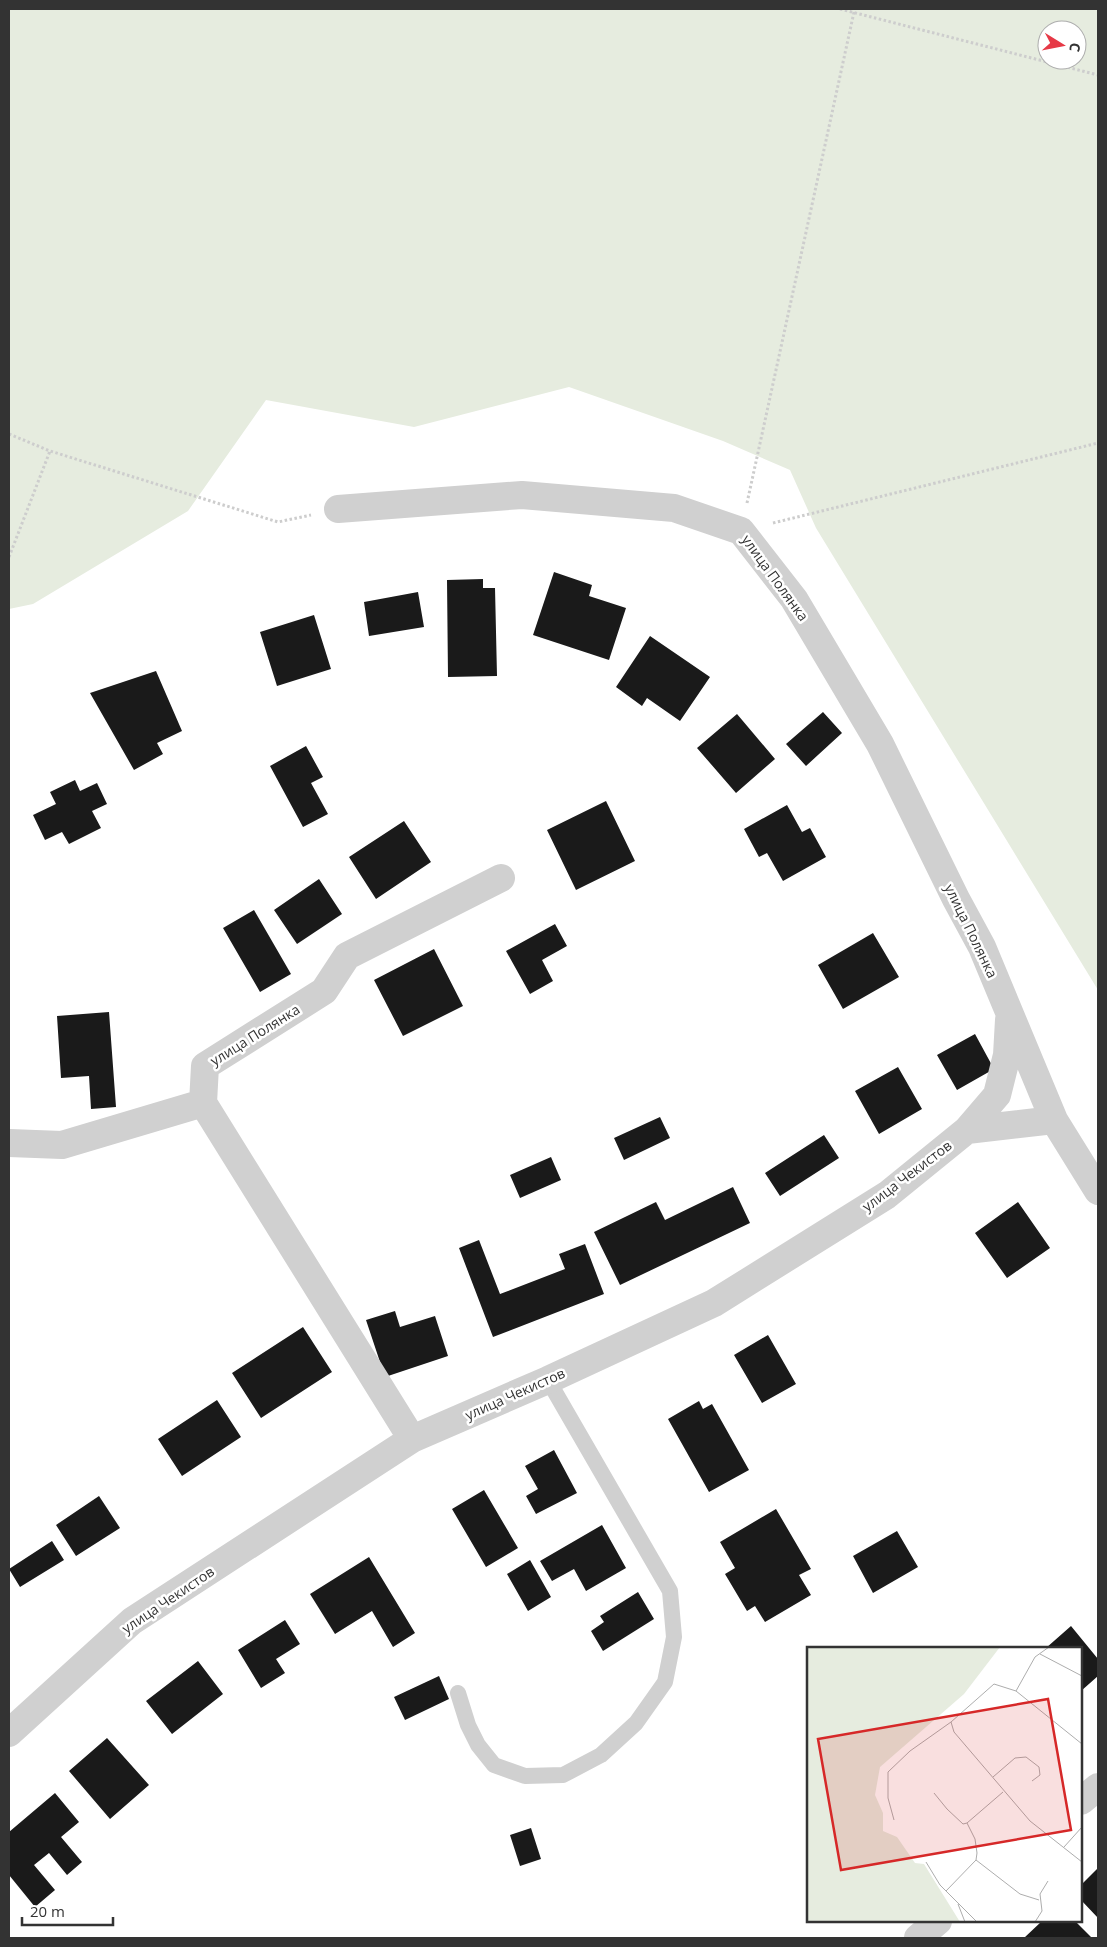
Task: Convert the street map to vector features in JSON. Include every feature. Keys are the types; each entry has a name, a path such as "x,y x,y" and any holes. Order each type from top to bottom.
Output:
{"street":[{"name":"улица Полянка","path":"338,509 522,495 674,508 741,531 794,599 880,744 956,899 982,947 1054,1120 1098,1191"},
{"name":"улица Полянка","path":"204,1103 205,1066 324,991 346,956 501,878"},
{"name":"улица Чекистов","path":"9,1733 132,1621 412,1439 548,1380 714,1303 887,1195 967,1130 997,1095 1007,1055 1010,1013"},
{"path":"9,1143 62,1145 204,1103 412,1439"},
{"path":"967,1130 1054,1120"},
{"path":"1082,1800 1098,1787"},
{"path":"918,1938 937,1922"}],"lane":[{"path":"458,1693 468,1725 478,1744 494,1765 525,1776 563,1775 601,1755 636,1723 665,1682 674,1637 670,1591 548,1380"}],"path":[{"path":"840,9 1098,76"},
{"path":"854,12 741,531 1098,443"},
{"path":"9,434 50,451 278,522 338,509"},
{"path":"9,557 50,451"}],"shaded area":[{"path":"9,9 1098,9 1098,990 816,528 790,470 723,441 569,387 414,427 266,400 188,511 33,604 9,609"}],"building":[{"path":"554,572 592,585 589,596 626,608 609,660 533,635"},
{"path":"483,579 483,588 495,588 497,676 448,677 447,580"},
{"path":"418,592 424,627 369,636 364,602"},
{"path":"314,615 331,669 277,686 260,632"},
{"path":"650,636 710,677 680,721 647,698 642,706 616,687"},
{"path":"156,671 182,731 157,743 163,754 134,770 90,693"},
{"path":"823,712 842,733 806,766 786,744"},
{"path":"737,714 775,759 736,793 697,748"},
{"path":"306,746 323,777 311,783 328,814 303,827 270,766"},
{"path":"75,780 80,791 97,783 107,804 92,811 101,828 69,844 62,832 45,840 33,815 56,804 50,792"},
{"path":"606,801 635,861 576,890 547,830"},
{"path":"787,805 802,832 810,828 826,857 783,881 767,853 759,857 744,829"},
{"path":"404,821 431,862 376,899 349,857"},
{"path":"319,879 342,914 297,944 274,910"},
{"path":"254,910 291,974 260,992 223,928"},
{"path":"555,924 567,946 542,960 553,981 530,994 506,951"},
{"path":"873,933 899,977 843,1009 818,965"},
{"path":"434,949 463,1006 403,1036 374,980"},
{"path":"109,1012 116,1107 91,1109 89,1076 61,1078 57,1016"},
{"path":"975,1034 994,1069 957,1090 937,1055"},
{"path":"898,1067 922,1109 879,1134 855,1091"},
{"path":"660,1117 670,1138 624,1160 614,1138"},
{"path":"824,1135 839,1158 780,1196 765,1173"},
{"path":"551,1157 561,1180 520,1198 510,1175"},
{"path":"733,1187 750,1223 620,1285 594,1232 656,1202 665,1220"},
{"path":"1018,1202 1050,1248 1007,1278 975,1233"},
{"path":"479,1240 500,1294 565,1269 559,1254 585,1244 604,1294 493,1337 459,1248"},
{"path":"395,1311 400,1327 435,1316 448,1356 385,1377 366,1320"},
{"path":"303,1327 332,1372 261,1418 232,1373"},
{"path":"768,1335 796,1384 762,1403 734,1355"},
{"path":"217,1400 241,1437 182,1476 158,1439"},
{"path":"699,1401 703,1409 712,1404 749,1470 709,1492 668,1419"},
{"path":"554,1450 577,1493 536,1514 526,1496 538,1489 525,1466"},
{"path":"484,1490 518,1548 486,1567 452,1509"},
{"path":"99,1496 120,1528 76,1556 56,1525"},
{"path":"776,1509 811,1569 799,1575 811,1595 765,1622 755,1606 747,1611 725,1574 735,1568 720,1542"},
{"path":"602,1525 626,1568 586,1591 574,1569 552,1581 540,1561"},
{"path":"897,1531 918,1567 873,1593 853,1556"},
{"path":"52,1541 64,1560 20,1587 9,1569"},
{"path":"369,1557 415,1633 393,1647 372,1611 335,1634 310,1594"},
{"path":"530,1560 551,1597 528,1611 507,1574"},
{"path":"638,1592 654,1619 603,1651 591,1631 604,1622 600,1616"},
{"path":"285,1620 300,1644 276,1659 285,1673 261,1688 238,1650"},
{"path":"1071,1626 1098,1659 1098,1676 1082,1690 1082,1647 1047,1647"},
{"path":"198,1661 223,1694 172,1734 146,1701"},
{"path":"439,1676 449,1699 405,1720 394,1697"},
{"path":"107,1738 149,1785 110,1819 69,1771"},
{"path":"55,1793 79,1822 61,1837 82,1862 67,1875 49,1853 34,1865 55,1890 35,1907 9,1875 9,1832"},
{"path":"531,1828 541,1859 520,1866 510,1835"},
{"path":"1098,1868 1098,1918 1082,1901 1082,1884"},
{"path":"1041,1922 1076,1922 1092,1938 1024,1938"}]}
